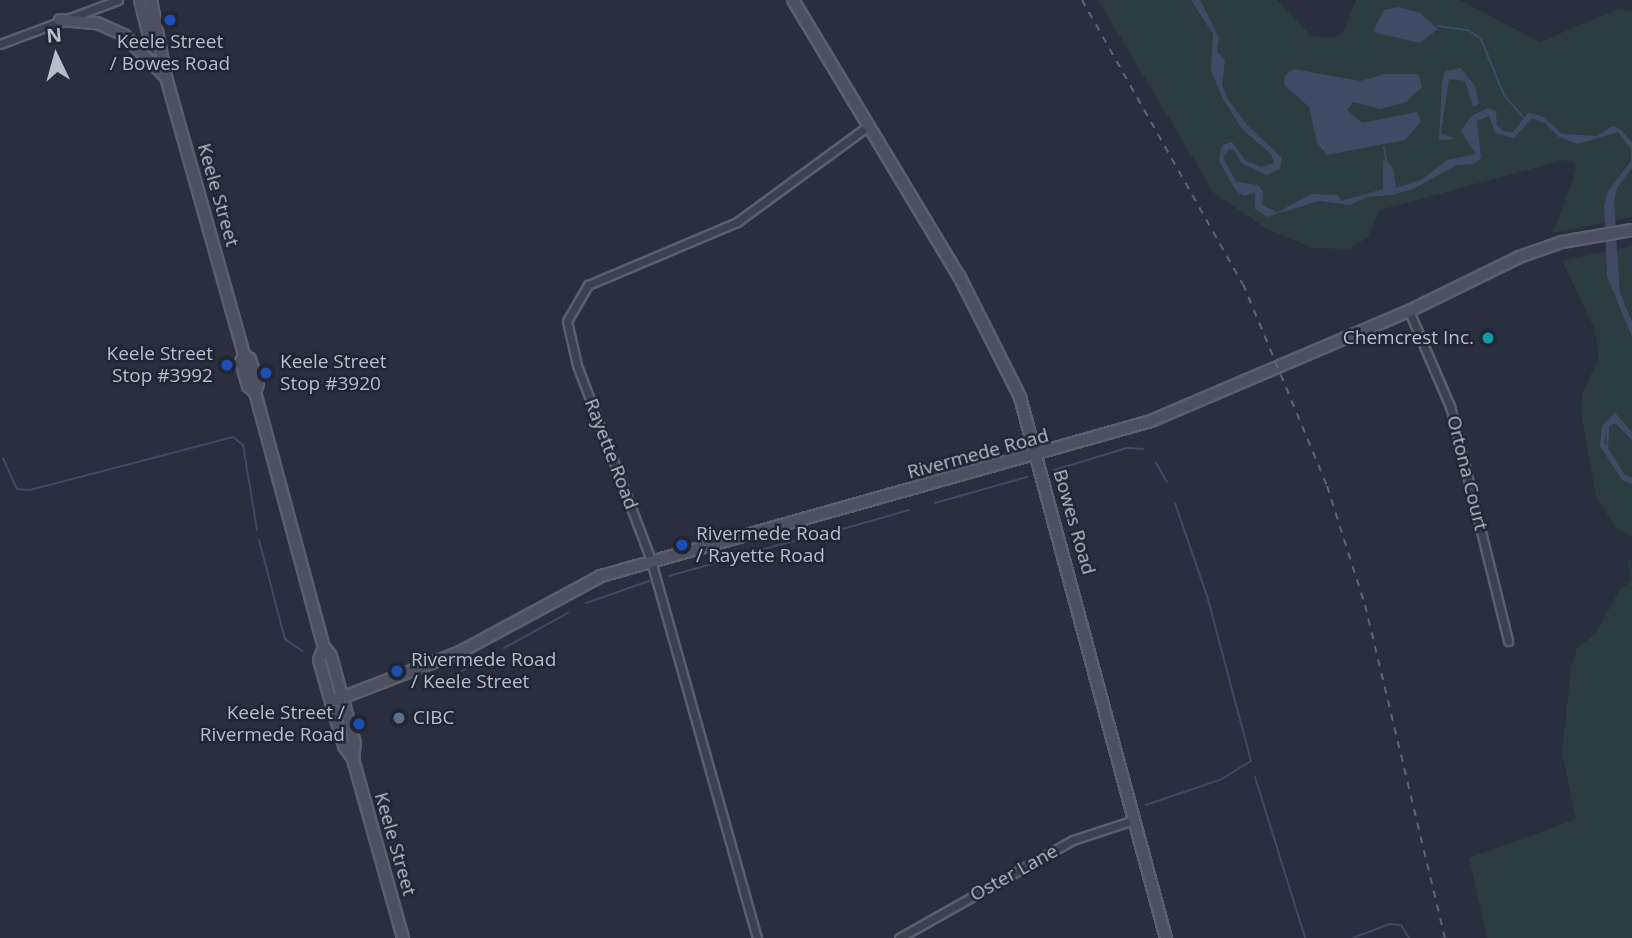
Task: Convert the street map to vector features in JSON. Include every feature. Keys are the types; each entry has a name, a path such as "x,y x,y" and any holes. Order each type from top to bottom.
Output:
{"street":[{"path":"0,44 118,0"},
{"name":"Keele Street","path":"140,0 149,37 158,45"},
{"name":"Keele Street","path":"151,0 166,77 244,355 258,384 255,392 324,647 331,656 355,743 353,759"},
{"name":"Bowes Road","path":"793,0 999,348 1020,397 1166,938"},
{"path":"60,20 97,23 124,35 166,77"},
{"name":"Rayette Road","path":"757,938 651,560 568,338 574,304 601,278 737,222 867,127"},
{"name":"Rivermede Road","path":"331,702 460,652 581,584 651,560 1036,457 1151,421 1409,311 1519,257 1562,242 1632,230"},
{"name":"Ortona Court","path":"1409,311 1451,406 1508,641"},
{"name":"Keele Street","path":"324,647 319,660 344,747 353,759 403,938"},
{"name":"Oster Lane","path":"899,938 1073,840 1135,820"}],"shaded area":[{"path":"1098,0 1277,0 1311,36 1332,38 1343,33 1356,0 1460,0 1540,42 1618,9 1632,11 1632,217 1553,233 1576,171 1575,163 1564,160 1380,210 1367,238 1348,249 1313,248 1267,229 1214,193"},
{"path":"1632,246 1632,537 1615,527 1596,496 1581,412 1582,395 1599,356 1595,330 1562,261"},
{"path":"1632,558 1632,938 1487,938 1469,858 1576,819 1562,753 1571,668 1577,648 1596,633 1620,589 1631,581 1627,562"}],"water":[{"path":"1191,0 1200,0 1219,38 1217,52 1225,60 1222,84 1227,98 1246,124 1282,158 1280,169 1267,175 1241,163 1234,150 1229,149 1223,157 1236,182 1258,185 1263,191 1262,205 1278,212 1311,194 1338,195 1341,201 1383,189 1383,161 1386,160 1393,168 1396,188 1421,180 1447,160 1476,154 1461,131 1471,116 1488,108 1496,111 1497,125 1503,131 1513,132 1528,113 1542,116 1562,134 1597,136 1612,126 1620,129 1632,142 1632,168 1617,188 1614,203 1620,293 1632,322 1632,337 1607,276 1604,206 1608,191 1631,161 1631,149 1618,132 1578,144 1559,137 1545,123 1532,118 1514,138 1495,133 1489,116 1477,121 1481,158 1474,164 1457,165 1413,189 1392,195 1367,197 1350,205 1319,201 1267,217 1255,209 1255,193 1244,196 1236,191 1219,161 1222,145 1232,142 1245,160 1261,167 1274,163 1271,154 1242,129 1223,99 1211,70 1213,34"},
{"path":"1398,7 1420,13 1438,29 1420,43 1377,33 1374,30 1384,10"},
{"path":"1461,68 1475,86 1479,104 1473,107 1465,81 1449,79 1441,133 1455,139 1439,140 1445,71"},
{"path":"1294,69 1360,81 1385,74 1419,74 1422,87 1406,102 1381,109 1353,102 1347,110 1362,123 1417,112 1421,122 1405,140 1327,155 1317,143 1309,107 1284,85 1285,75"},
{"path":"1615,413 1632,432 1632,440 1615,423 1608,427 1604,442 1625,475 1632,477 1632,484 1622,480 1600,446 1602,426"}],"waterway":[{"path":"1438,26 1468,30 1481,39 1504,95 1523,117"},
{"path":"1384,147 1386,160"},
{"path":"1607,449 1608,427"},
{"path":"3,458 17,489 30,490 233,437 243,445 257,530"},
{"path":"1054,470 1127,448 1143,449"},
{"path":"1156,463 1167,482"},
{"path":"935,503 1027,477"},
{"path":"1146,805 1222,779 1251,761 1207,596 1175,503"},
{"path":"839,530 909,510"},
{"path":"760,550 829,532"},
{"path":"259,540 285,639 302,651"},
{"path":"669,576 751,553"},
{"path":"586,603 649,581"},
{"path":"504,648 568,613"},
{"path":"462,671 491,655"},
{"path":"1255,777 1305,938"},
{"path":"1353,938 1389,924 1401,925 1409,938"}],"railway":[{"path":"1082,0 1243,284 1327,486 1365,605 1445,938"}],"place":[{"name":"Keele Street / Bowes Road","path":"170,20"},
{"name":"Chemcrest Inc.","path":"1488,338"},
{"name":"Keele Street Stop #3992","path":"227,365"},
{"name":"Keele Street Stop #3920","path":"266,373"},
{"name":"Rivermede Road / Rayette Road","path":"682,545"},
{"name":"Rivermede Road / Keele Street","path":"397,671"},
{"name":"CIBC","path":"399,718"},
{"name":"Keele Street / Rivermede Road","path":"359,724"}]}
